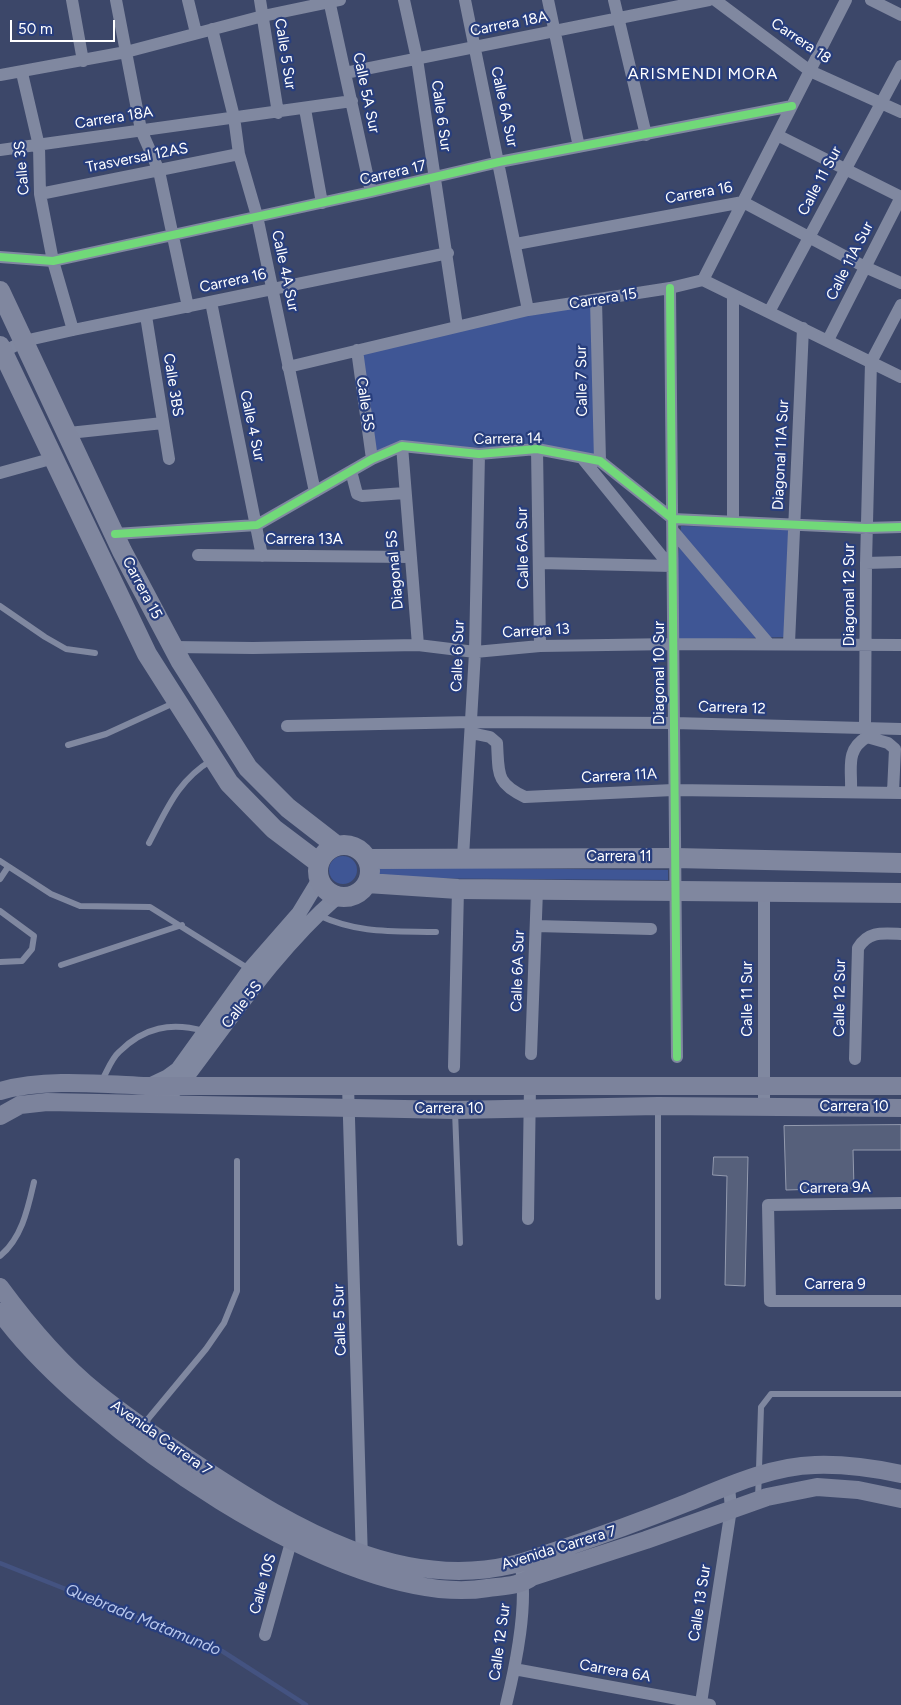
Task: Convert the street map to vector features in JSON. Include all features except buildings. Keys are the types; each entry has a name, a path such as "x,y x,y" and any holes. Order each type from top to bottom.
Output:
{"main road":[{"name":"Carrera 15","path":"0,291 69,433 115,534 173,647 248,768 288,808 338,846"},
{"name":"Carrera 15","path":"1,349 147,654 228,783 319,872"},
{"path":"338,846 354,847 367,859 370,875 367,883 354,895 338,897 328,893 319,872 330,849 338,846"},
{"name":"Carrera 11","path":"367,859 675,858 901,863"},
{"path":"367,883 458,889 901,893"},
{"name":"Carrera 10","path":"0,1091 46,1084 147,1086 764,1084 901,1086"},
{"name":"Carrera 10","path":"0,1116 20,1105 47,1102 455,1110 658,1106 901,1108"},
{"name":"Avenida Carrera 7","path":"0,1287 31,1328 95,1391 181,1454 270,1511 389,1579 445,1590 477,1590 525,1582 532,1577 646,1540 758,1500 817,1487 858,1490 901,1499"},
{"name":"Avenida Carrera 7","path":"0,1312 14,1332 76,1395 166,1464 256,1524 292,1542 362,1562 389,1562 445,1572 478,1570 520,1562 616,1532 759,1475 813,1464 863,1467 901,1474"}],"street":[{"path":"72,0 83,61"},
{"path":"116,0 141,130 159,171 188,307"},
{"path":"188,0 196,33"},
{"name":"Calle 5 Sur","path":"260,0 278,112"},
{"name":"Calle 6 Sur","path":"404,0 417,59 434,178 448,253 457,326"},
{"name":"Calle 6A Sur","path":"465,0 528,310"},
{"path":"548,0 579,147"},
{"path":"614,0 646,135"},
{"name":"Carrera 18A","path":"345,73 709,0"},
{"name":"Carrera 18","path":"715,0 810,71 901,112"},
{"path":"846,0 703,280 901,377"},
{"path":"870,0 901,15"},
{"path":"0,75 126,52 263,16 333,1"},
{"name":"Calle 5A Sur","path":"333,1 345,73 371,192"},
{"name":"Calle 4A Sur","path":"212,29 234,117 239,154 257,216 315,492"},
{"name":"Calle 11 Sur","path":"768,312 901,66"},
{"name":"Calle 3S","path":"22,72 39,146 40,194 53,261 73,330"},
{"name":"Carrera 18A","path":"0,150 352,101"},
{"name":"Carrera 17","path":"0,257 53,261 322,203 499,162 792,106"},
{"path":"305,108 322,203"},
{"path":"777,135 901,197"},
{"name":"Trasversal 12AS","path":"40,194 239,154"},
{"name":"Calle 11A Sur","path":"828,340 901,197"},
{"name":"Carrera 16","path":"516,244 743,202 865,268 901,283"},
{"name":"Carrera 16","path":"1,349 73,330 448,253"},
{"name":"Carrera 15","path":"288,366 528,310 670,288 703,280"},
{"name":"Diagonal 10 Sur","path":"670,288 673,525 671,566 674,644 673,790 677,1057"},
{"path":"733,295 733,522"},
{"name":"Calle 7 Sur","path":"596,300 600,461"},
{"name":"Calle 4 Sur","path":"211,302 262,556"},
{"path":"871,362 901,305"},
{"name":"Calle 3BS","path":"146,316 169,459"},
{"name":"Diagonal 11A Sur","path":"789,643 803,328"},
{"name":"Calle 5S","path":"357,350 372,459"},
{"name":"Diagonal 12 Sur","path":"866,733 866,528 871,362"},
{"path":"69,433 163,423"},
{"path":"351,471 357,494 362,496 406,493 402,446"},
{"name":"Carrera 14","path":"115,534 257,525 372,459 402,446 479,454 537,449 600,461 673,525 768,643"},
{"name":"Calle 6A Sur","path":"537,449 540,646"},
{"name":"Calle 6 Sur","path":"463,858 475,652 479,454"},
{"path":"0,473 54,458"},
{"path":"582,458 671,566"},
{"name":"Diagonal 5S","path":"406,493 418,645"},
{"path":"673,525 733,522 866,528 901,527"},
{"name":"Carrera 13A","path":"198,555 410,557"},
{"path":"866,563 901,562"},
{"path":"540,563 671,566"},
{"name":"Carrera 13","path":"173,647 418,645 475,652 540,646 768,643 901,645"},
{"name":"Carrera 12","path":"287,726 471,727 674,723 866,733 901,728"},
{"name":"Carrera 11A","path":"471,727 497,743 499,778 508,789 525,797 673,790 897,792"},
{"path":"851,791 852,753 866,733 888,743 895,749 897,792"},
{"name":"Calle 5S","path":"147,1086 167,1077 178,1069 250,969 299,913 319,872"},
{"path":"454,1067 458,889"},
{"name":"Calle 6A Sur","path":"531,1054 537,890"},
{"name":"Calle 11 Sur","path":"764,891 764,1106"},
{"name":"Calle 5S","path":"142,1103 168,1095 180,1086 263,978 317,915 338,897"},
{"path":"536,926 651,929"},
{"name":"Calle 12 Sur","path":"856,1059 858,948 863,939 873,933 901,934"},
{"name":"Calle 5 Sur","path":"348,1085 362,1562"},
{"path":"528,1219 530,1085"},
{"name":"Carrera 9A","path":"770,1301 768,1205 901,1203"},
{"name":"Carrera 9","path":"770,1301 901,1301"},
{"name":"Calle 13 Sur","path":"706,1704 731,1509 729,1486"},
{"name":"Calle 10S","path":"265,1635 292,1542"},
{"path":"520,1562 525,1582"},
{"name":"Calle 12 Sur","path":"506,1705 514,1669 525,1582"},
{"name":"Carrera 6A","path":"514,1669 706,1704"}],"lane":[{"path":"0,606 45,638 66,649 95,653"},
{"path":"68,745 106,734 177,702"},
{"path":"149,843 173,798 193,771 213,759"},
{"path":"0,861 51,894 80,906 150,907 182,925 263,978"},
{"path":"0,879 8,867"},
{"path":"0,911 34,936 32,949 22,961 0,962"},
{"path":"317,915 342,926 363,930 436,932"},
{"path":"61,965 182,925"},
{"path":"100,1084 118,1052 141,1035 165,1026 189,1027 205,1031"},
{"path":"658,1106 658,1297"},
{"path":"455,1110 460,1243"},
{"path":"142,1426 206,1349 224,1323 238,1291 237,1161"},
{"path":"0,1256 7,1250 26,1219 34,1182"},
{"path":"758,1500 761,1407 770,1394 901,1394"}],"shaded area":[{"path":"596,300 600,461 537,449 402,446 372,459 357,350"},
{"path":"681,526 789,528 784,637 678,640 677,570"},
{"path":"343,856 353,860 357,870 353,880 343,884 333,880 329,870 333,860"},
{"path":"375,867 668,870 668,880 374,878"}],"waterway":[{"name":"Quebrada Matamundo","path":"0,1563 222,1651 306,1705"}],"cycle path":[{"path":"0,257 53,261 371,192 499,162 792,106"},
{"path":"670,288 677,1057"},
{"path":"115,534 257,525 372,459 402,446 479,454 537,449 600,461 673,519 866,528 901,527"}],"district":[{"name":"ARISMENDI MORA","path":"703,74"}]}
